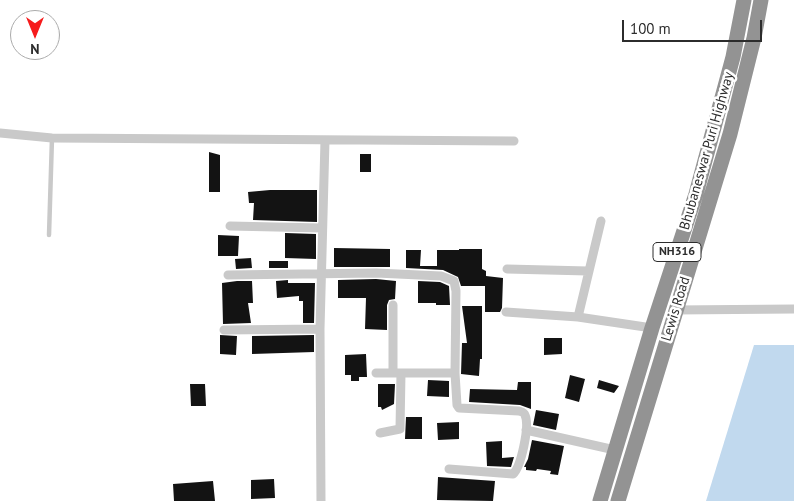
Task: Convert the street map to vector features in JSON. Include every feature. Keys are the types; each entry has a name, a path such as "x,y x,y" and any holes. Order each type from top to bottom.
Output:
{"highway":[{"name":"Bhubaneswar Puri Highway","path":"600,501 614,450 696,194 721,108 744,0"},
{"name":"Lewis Road","path":"618,501 730,134 754,38 761,0"}],"street":[{"path":"0,133 52,138 514,141"},
{"path":"321,501 320,329 325,140"},
{"path":"578,317 600,220"},
{"path":"230,226 322,228"},
{"path":"507,269 588,271"},
{"path":"228,275 421,274 441,276 454,281 456,291 456,401 459,408 519,411 526,416 526,430 518,470 513,474 449,469"},
{"path":"380,433 400,429 392,306"},
{"path":"675,310 794,309"},
{"path":"506,312 578,317 652,328"},
{"path":"224,330 320,329"},
{"path":"376,373 455,373"},
{"path":"526,430 614,450"}],"lane":[{"path":"48,235 52,138"}],"water":[{"path":"754,345 794,345 794,501 706,501"}],"building":[{"path":"209,152 220,155 220,192 209,192"},
{"path":"360,154 371,154 371,172 360,172"},
{"path":"317,190 317,222 253,220 254,203 249,203 248,192"},
{"path":"285,233 316,234 316,259 285,258"},
{"path":"218,235 239,236 238,256 218,256"},
{"path":"334,248 390,249 390,267 334,267"},
{"path":"482,249 482,269 486,271 486,276 503,278 502,308 500,312 485,312 485,286 461,286 458,277 443,270 406,268 406,250 421,250 420,266 437,266 437,250"},
{"path":"251,258 252,268 236,269 235,259"},
{"path":"269,261 288,261 288,268 269,268"},
{"path":"376,279 396,281 395,299 389,300 387,305 387,330 365,329 366,298 338,298 338,280"},
{"path":"288,280 288,283 315,283 314,323 303,323 303,301 299,301 299,296 277,298 276,281"},
{"path":"252,281 253,303 248,303 251,323 223,324 222,283"},
{"path":"418,281 440,282 449,286 450,305 418,303"},
{"path":"462,306 482,306 482,359 480,359 479,376 461,374 462,343 467,343"},
{"path":"220,335 237,336 236,355 220,354"},
{"path":"314,335 314,352 252,354 252,336"},
{"path":"544,338 562,338 562,354 544,355"},
{"path":"366,354 367,377 359,377 359,381 351,381 351,375 345,375 345,355"},
{"path":"570,375 585,379 579,402 565,398"},
{"path":"428,380 449,381 449,397 427,396"},
{"path":"599,380 619,386 614,393 597,388"},
{"path":"518,382 531,382 531,409 520,405 469,402 470,389 517,390"},
{"path":"190,384 205,384 206,406 191,406"},
{"path":"378,384 395,384 394,404 382,410 381,407 378,407"},
{"path":"536,410 559,414 556,430 533,425"},
{"path":"406,417 422,417 422,439 405,439"},
{"path":"459,422 459,439 438,440 437,423"},
{"path":"532,440 564,446 558,475 550,474 551,471 526,470 526,467 524,467 528,459"},
{"path":"502,441 502,458 514,457 511,467 487,466 486,442"},
{"path":"438,477 495,481 493,501 437,500"},
{"path":"274,479 275,498 251,499 251,480"},
{"path":"213,481 215,501 174,501 173,484"}]}
